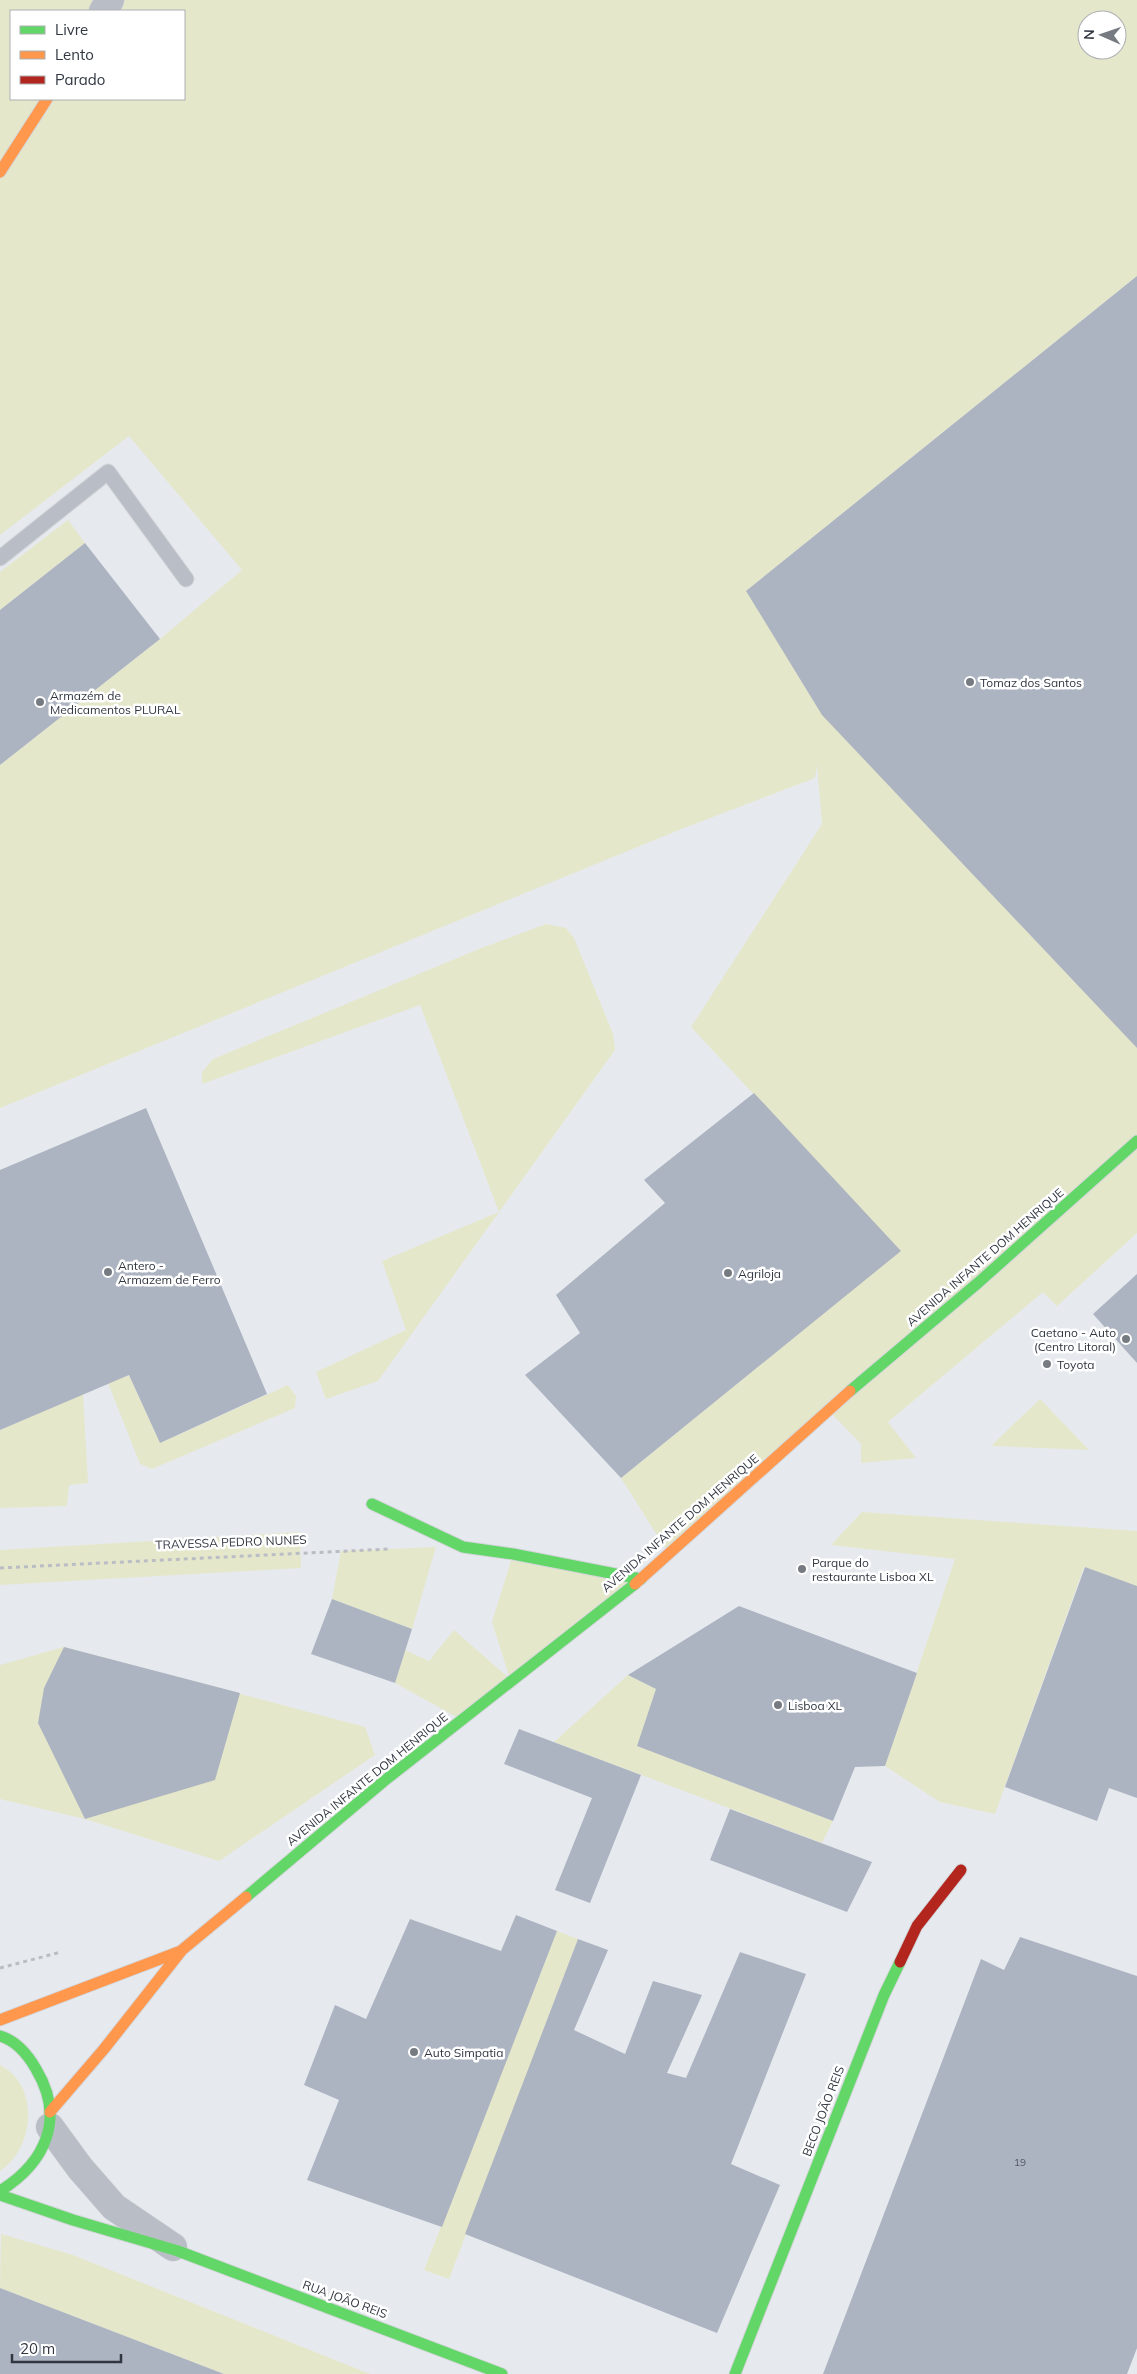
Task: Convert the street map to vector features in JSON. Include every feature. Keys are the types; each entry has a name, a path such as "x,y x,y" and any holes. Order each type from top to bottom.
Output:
{"main road":[{"path":"0,172 46,100"},
{"name":"AVENIDA INFANTE DOM HENRIQUE","path":"182,1950 384,1781 435,1743 510,1680 641,1579 828,1410 979,1282 1137,1141"},
{"path":"372,1504 462,1546 641,1579"},
{"name":"BECO JOÃO REIS","path":"734,2374 884,1995 917,1926 961,1870"},
{"path":"0,2020 182,1950"},
{"path":"50,2120 182,1950"},
{"path":"0,2036 26,2052 42,2074 50,2100 50,2120 43,2149 32,2168 15,2183 0,2191"},
{"name":"RUA JOÃO REIS","path":"0,2195 73,2220 178,2251 502,2374"}],"street":[{"path":"50,2120 80,2168 114,2207 178,2251"}],"lane":[{"path":"0,558 108,472 186,579"}],"path":[{"name":"TRAVESSA PEDRO NUNES","path":"0,1568 398,1549"},
{"path":"0,1968 62,1952"}],"shaded area":[{"path":"1137,0 1137,2374 0,2374 0,223 1077,12 1077,60 1127,60 1127,10 1086,10"}],"green space":[{"path":"0,0 1137,0 1137,276 746,591 782,648 1137,1048 1137,1233 1057,1306 1043,1292 888,1422 916,1458 861,1463 861,1444 828,1410 669,1554 621,1478 900,1251 691,1027 822,824 817,765 815,778 684,828 0,1108 0,765 160,639 242,570 129,436 0,535"},
{"path":"68,520 85,543 0,610 0,572"},
{"path":"546,924 566,928 574,938 613,1034 615,1050 378,1381 326,1399 316,1372 406,1330 382,1261 499,1212 420,1005 202,1084 202,1072 213,1059 479,949"},
{"path":"129,1375 160,1443 288,1385 296,1396 295,1408 152,1469 140,1464 108,1383"},
{"path":"83,1394 88,1483 69,1485 67,1506 0,1508 0,1430"},
{"path":"1040,1399 1089,1450 991,1446"},
{"path":"862,1512 1137,1531 1137,1586 1084,1567 995,1814 940,1802 885,1766 955,1559 831,1545"},
{"path":"300,1532 301,1568 0,1585 0,1550"},
{"path":"436,1547 412,1629 332,1599 341,1551"},
{"path":"513,1554 641,1579 462,1720 395,1683 405,1650 429,1661 454,1630 510,1679 492,1622"},
{"path":"64,1647 365,1727 375,1755 219,1861 85,1819 0,1799 0,1665"},
{"path":"628,1675 656,1689 638,1746 833,1821 822,1843 554,1742"},
{"path":"557,1931 578,1939 449,2279 424,2270"},
{"path":"0,2065 13,2075 22,2087 27,2102 28,2118 26,2133 20,2148 11,2161 0,2171"},
{"path":"1,2234 73,2255 370,2374 224,2374 0,2288"}],"building":[{"name":"Tomaz dos Santos","path":"1137,276 1137,1048 822,715 746,591"},
{"name":"Armazém de Medicamentos PLURAL","path":"85,543 160,639 0,765 0,610"},
{"name":"Agriloja","path":"754,1093 901,1251 621,1478 525,1375 580,1333 556,1295 665,1203 644,1180"},
{"name":"Antero - Armazem de Ferro","path":"146,1108 267,1394 160,1443 129,1375 0,1430 0,1170"},
{"name":"Caetano - Auto (Centro Litoral)","path":"1137,1274 1137,1363 1093,1314"},
{"path":"1085,1567 1137,1586 1137,1798 1109,1788 1097,1821 1005,1787"},
{"path":"332,1599 412,1629 395,1683 311,1654"},
{"name":"Lisboa XL","path":"739,1606 917,1673 885,1766 855,1767 833,1821 637,1746 656,1689 628,1675"},
{"path":"64,1647 240,1693 215,1780 85,1819 38,1723 44,1688"},
{"path":"519,1729 641,1775 590,1903 555,1890 592,1798 504,1764"},
{"path":"730,1809 872,1862 847,1912 710,1860"},
{"name":"Auto Simpatia","path":"516,1915 557,1931 442,2227 307,2180 339,2100 304,2085 335,2005 366,2019 410,1919 501,1951"},
{"path":"1020,1937 1137,1976 1137,2348 1127,2374 823,2374 981,1959 1004,1970"},
{"path":"578,1939 608,1950 574,2030 625,2054 653,1981 702,1995 667,2073 686,2078 740,1952 806,1974 731,2164 780,2185 717,2333 465,2234"},
{"path":"0,2288 224,2374 0,2374"}],"traffic: fast":[{"path":"850,1391 979,1282 1137,1141"},
{"path":"372,1504 463,1547 513,1554 641,1579"},
{"path":"246,1897 384,1781 635,1584"},
{"path":"735,2374 884,1995 900,1962"},
{"path":"0,2036 12,2041 21,2049 36,2069 45,2087 50,2122 46,2138 39,2153 29,2167 16,2180 0,2191"},
{"path":"0,2195 73,2220 178,2251 502,2374"}],"traffic: slow":[{"path":"0,172 46,100"},
{"path":"635,1584 850,1391"},
{"path":"50,2112 104,2049 182,1950 246,1897"},
{"path":"0,2020 181,1951"}],"traffic: jam":[{"path":"900,1962 917,1926 961,1870"}],"place":[{"name":"Tomaz dos Santos","path":"970,682"},
{"name":"Armazém de Medicamentos PLURAL","path":"40,702"},
{"name":"Antero - Armazem de Ferro","path":"108,1272"},
{"name":"Agriloja","path":"728,1273"},
{"name":"Caetano - Auto (Centro Litoral)","path":"1126,1339"},
{"name":"Toyota","path":"1047,1364"},
{"name":"Parque do restaurante Lisboa XL","path":"802,1569"},
{"name":"Lisboa XL","path":"778,1705"},
{"name":"Auto Simpatia","path":"414,2052"}]}
